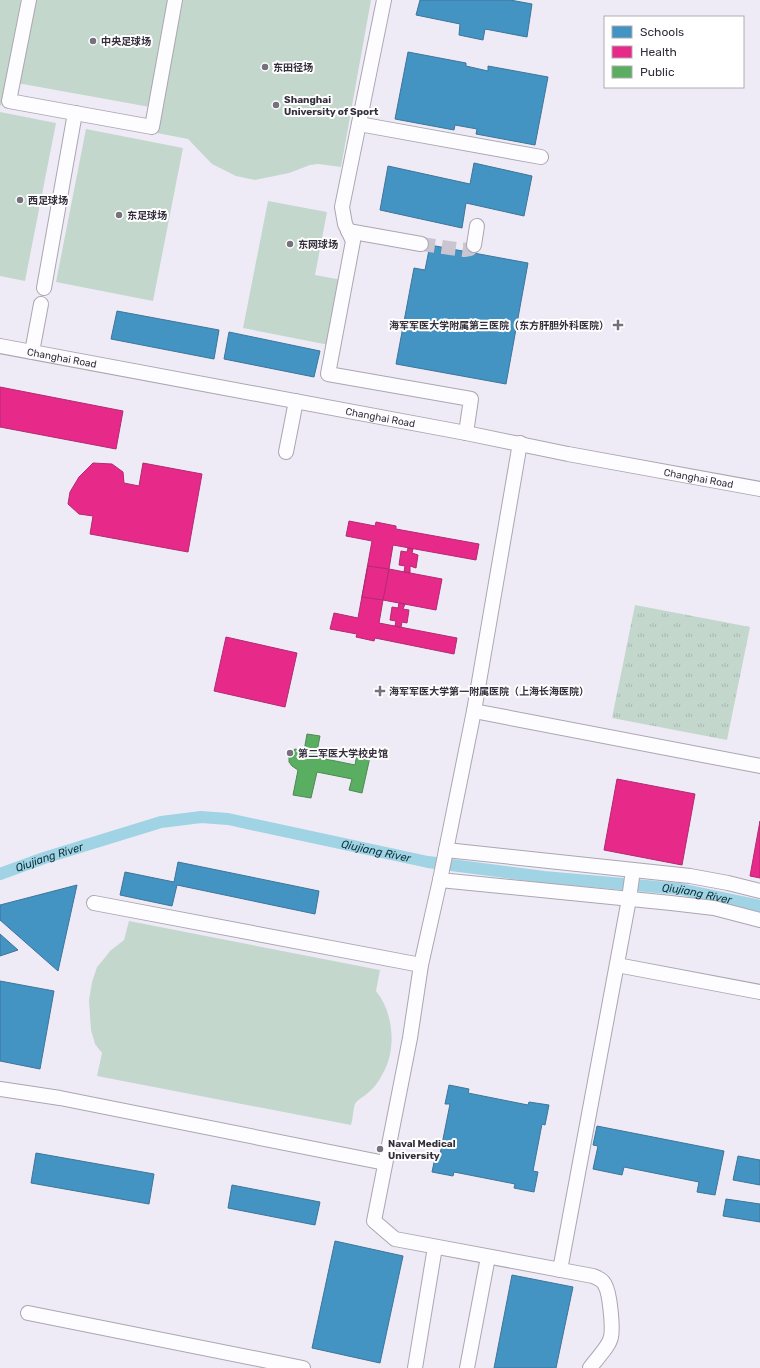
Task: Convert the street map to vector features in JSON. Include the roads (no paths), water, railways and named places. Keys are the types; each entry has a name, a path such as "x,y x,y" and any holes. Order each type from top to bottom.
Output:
{"street":[{"path":"28,0 9,101 152,127 175,0"},
{"path":"384,0 342,206 345,224 353,241 328,374 471,398 466,433"},
{"path":"44,288 75,113"},
{"path":"359,124 541,157"},
{"path":"474,245 477,226"},
{"path":"348,231 421,244"},
{"path":"32,352 40,304"},
{"name":"Changhai Road","path":"0,346 760,489"},
{"path":"286,452 296,402"},
{"path":"520,443 474,711 441,877 421,965 410,1038 374,1221 395,1239 593,1276 600,1279 605,1285 608,1293 611,1337 590,1368"},
{"path":"474,711 760,766"},
{"path":"445,853 632,874 690,876 760,891"},
{"path":"560,1270 617,965 632,874"},
{"path":"441,877 629,896 714,908 760,920"},
{"path":"94,903 421,965"},
{"path":"617,965 760,992"},
{"path":"0,1089 60,1098 386,1163"},
{"path":"415,1368 435,1247"},
{"path":"467,1368 488,1256"},
{"path":"28,1313 303,1368"}],"waterway":[{"name":"Qiujiang River","path":"0,874 44,858 161,822 201,817 228,819 428,862 544,877 680,889 760,906"}],"tunnel":[{"path":"421,244 464,250 470,249 474,245"}],"place":[{"name":"中央足球场","path":"93,41"},
{"name":"东田径场","path":"265,67"},
{"name":"Shanghai University of Sport","path":"276,105"},
{"name":"西足球场","path":"20,200"},
{"name":"东足球场","path":"119,215"},
{"name":"东网球场","path":"290,244"},
{"name":"海军军医大学附属第三医院（东方肝胆外科医院）","path":"618,325"},
{"name":"海军军医大学第一附属医院（上海长海医院）","path":"380,691"},
{"name":"第二军医大学校史馆","path":"290,753"},
{"name":"Naval Medical University","path":"380,1149"}]}
